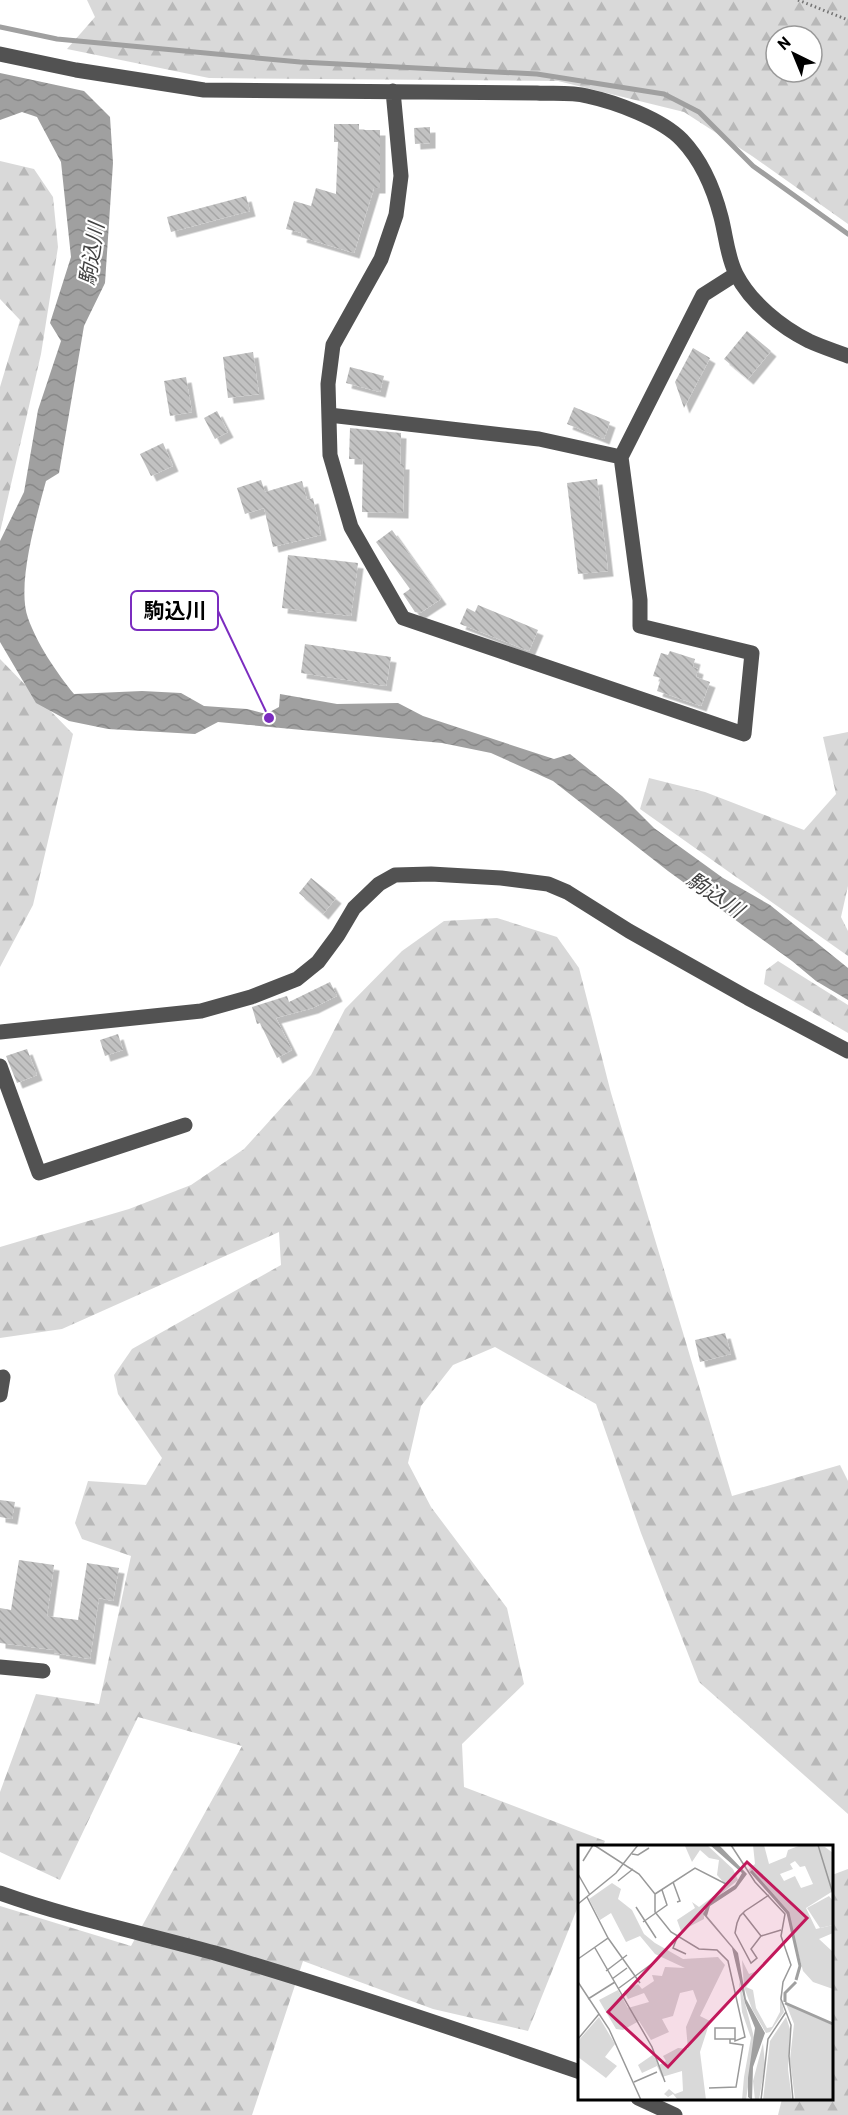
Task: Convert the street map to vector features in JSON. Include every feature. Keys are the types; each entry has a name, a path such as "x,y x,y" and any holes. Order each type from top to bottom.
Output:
{"street":[{"path":"0,54 76,70 204,90 480,91 586,95 631,110 657,122 680,138 695,156 721,217 727,250 736,274 753,299 772,317 808,341 848,356"},
{"path":"393,91 401,176 396,215 381,259 333,345 328,384 330,455 351,527 403,618 744,734 752,653 640,626 640,600 621,457 703,295 736,274"},
{"path":"329,415 539,439 621,457"},
{"path":"0,1032 201,1011 251,997 297,979 318,962 354,908 379,884 395,875 430,874 501,878 548,885 567,892 629,931 848,1051"},
{"path":"0,1066 39,1173 185,1125"},
{"path":"0,1395 3,1377"},
{"path":"0,1667 43,1671"},
{"path":"0,1893 39,1907 213,1953 382,2004 578,2072"},
{"path":"643,2100 675,2115"}],"path":[{"path":"798,0 848,20"}],"green space":[{"path":"87,0 848,0 848,224 752,156 684,112 558,81 209,78 67,49 95,17"},
{"path":"0,161 34,169 53,197 58,247 41,354 0,532 0,387 20,320 0,299"},
{"path":"0,659 73,734 33,905 0,967"},
{"path":"848,732 848,886 841,917 848,931 848,956 640,809 649,778 705,792 804,830 836,794 823,737"},
{"path":"497,918 557,937 579,968 611,1093 732,1496 840,1465 848,1481 848,1814 699,1682 641,1533 596,1404 495,1347 453,1365 421,1406 408,1463 431,1507 507,1608 524,1684 462,1744 464,1787 605,1841 603,1845 578,1845 578,1906 528,2031 433,2009 303,1961 252,2115 0,2115 0,1906 131,1946 242,1746 138,1717 60,1880 0,1852 0,1792 36,1694 99,1704 131,1556 82,1539 75,1523 88,1481 146,1485 162,1458 118,1394 114,1375 132,1349 281,1265 279,1232 62,1329 0,1338 0,1247 129,1209 191,1185 244,1149 311,1075 345,1009 402,951 444,921"},
{"path":"778,961 848,1005 848,1033 764,984 766,970"},
{"path":"848,1869 848,2115 778,2115 782,2100 833,2100 833,1875"}],"water":[{"path":"0,73 84,91 110,117 113,163 105,283 84,326 59,473 46,481 29,550 24,587 25,604 32,628 48,658 74,694 142,691 181,693 204,706 247,709 266,714 279,707 280,694 337,704 398,703 423,716 554,759 570,754 622,796 654,828 723,878 770,905 848,968 848,1000 816,981 668,871 553,781 491,753 442,743 218,722 195,734 108,729 69,721 36,703 0,642 0,541 24,492 38,410 61,341 50,323 71,257 61,162 37,117 22,112 0,120"}],"building":[{"path":"334,124 359,124 359,130 380,130 380,188 374,188 354,253 301,237 302,233 286,229 294,201 311,206 316,188 336,194 338,142 334,142"},
{"path":"430,127 430,143 415,144 414,128"},
{"path":"246,196 250,211 171,232 167,217"},
{"path":"747,331 771,351 748,379 724,359"},
{"path":"693,348 710,358 684,408 675,382"},
{"path":"253,352 259,394 228,398 223,357"},
{"path":"350,367 384,376 380,392 346,383"},
{"path":"186,377 192,412 170,416 164,381"},
{"path":"574,407 610,422 604,439 567,424"},
{"path":"217,411 228,432 215,439 204,418"},
{"path":"350,428 401,433 400,464 404,464 403,513 362,512 363,459 349,459"},
{"path":"163,443 173,466 151,476 140,454"},
{"path":"597,479 608,571 578,574 567,483"},
{"path":"261,480 265,492 302,481 307,500 313,498 321,535 273,547 264,508 245,514 237,488"},
{"path":"392,530 441,599 420,613 415,612 403,594 410,589 376,542"},
{"path":"288,555 358,563 351,616 282,608"},
{"path":"478,605 538,630 529,651 460,624 467,608 475,612"},
{"path":"305,644 391,657 386,686 301,673"},
{"path":"670,651 695,659 693,667 698,669 696,677 710,682 701,706 657,691 661,678 653,676 661,653 668,655"},
{"path":"311,878 336,898 323,914 299,893"},
{"path":"330,982 337,996 313,1008 276,1018 292,1050 277,1058 260,1023 257,1024 252,1007 287,996 289,1002"},
{"path":"118,1034 123,1050 105,1056 100,1040"},
{"path":"27,1049 37,1075 17,1083 6,1056"},
{"path":"725,1333 731,1354 700,1362 695,1340"},
{"path":"0,1500 15,1502 12,1519 0,1517"},
{"path":"19,1560 54,1565 47,1616 78,1620 87,1563 119,1568 113,1601 99,1598 90,1659 54,1653 54,1650 0,1643 0,1608 11,1610"}],"waterway":[{"path":"0,27 57,39 300,62 537,74 664,94 699,112 753,166 848,234"}],"place":[{"name":"駒込川","path":"269,718"}]}
